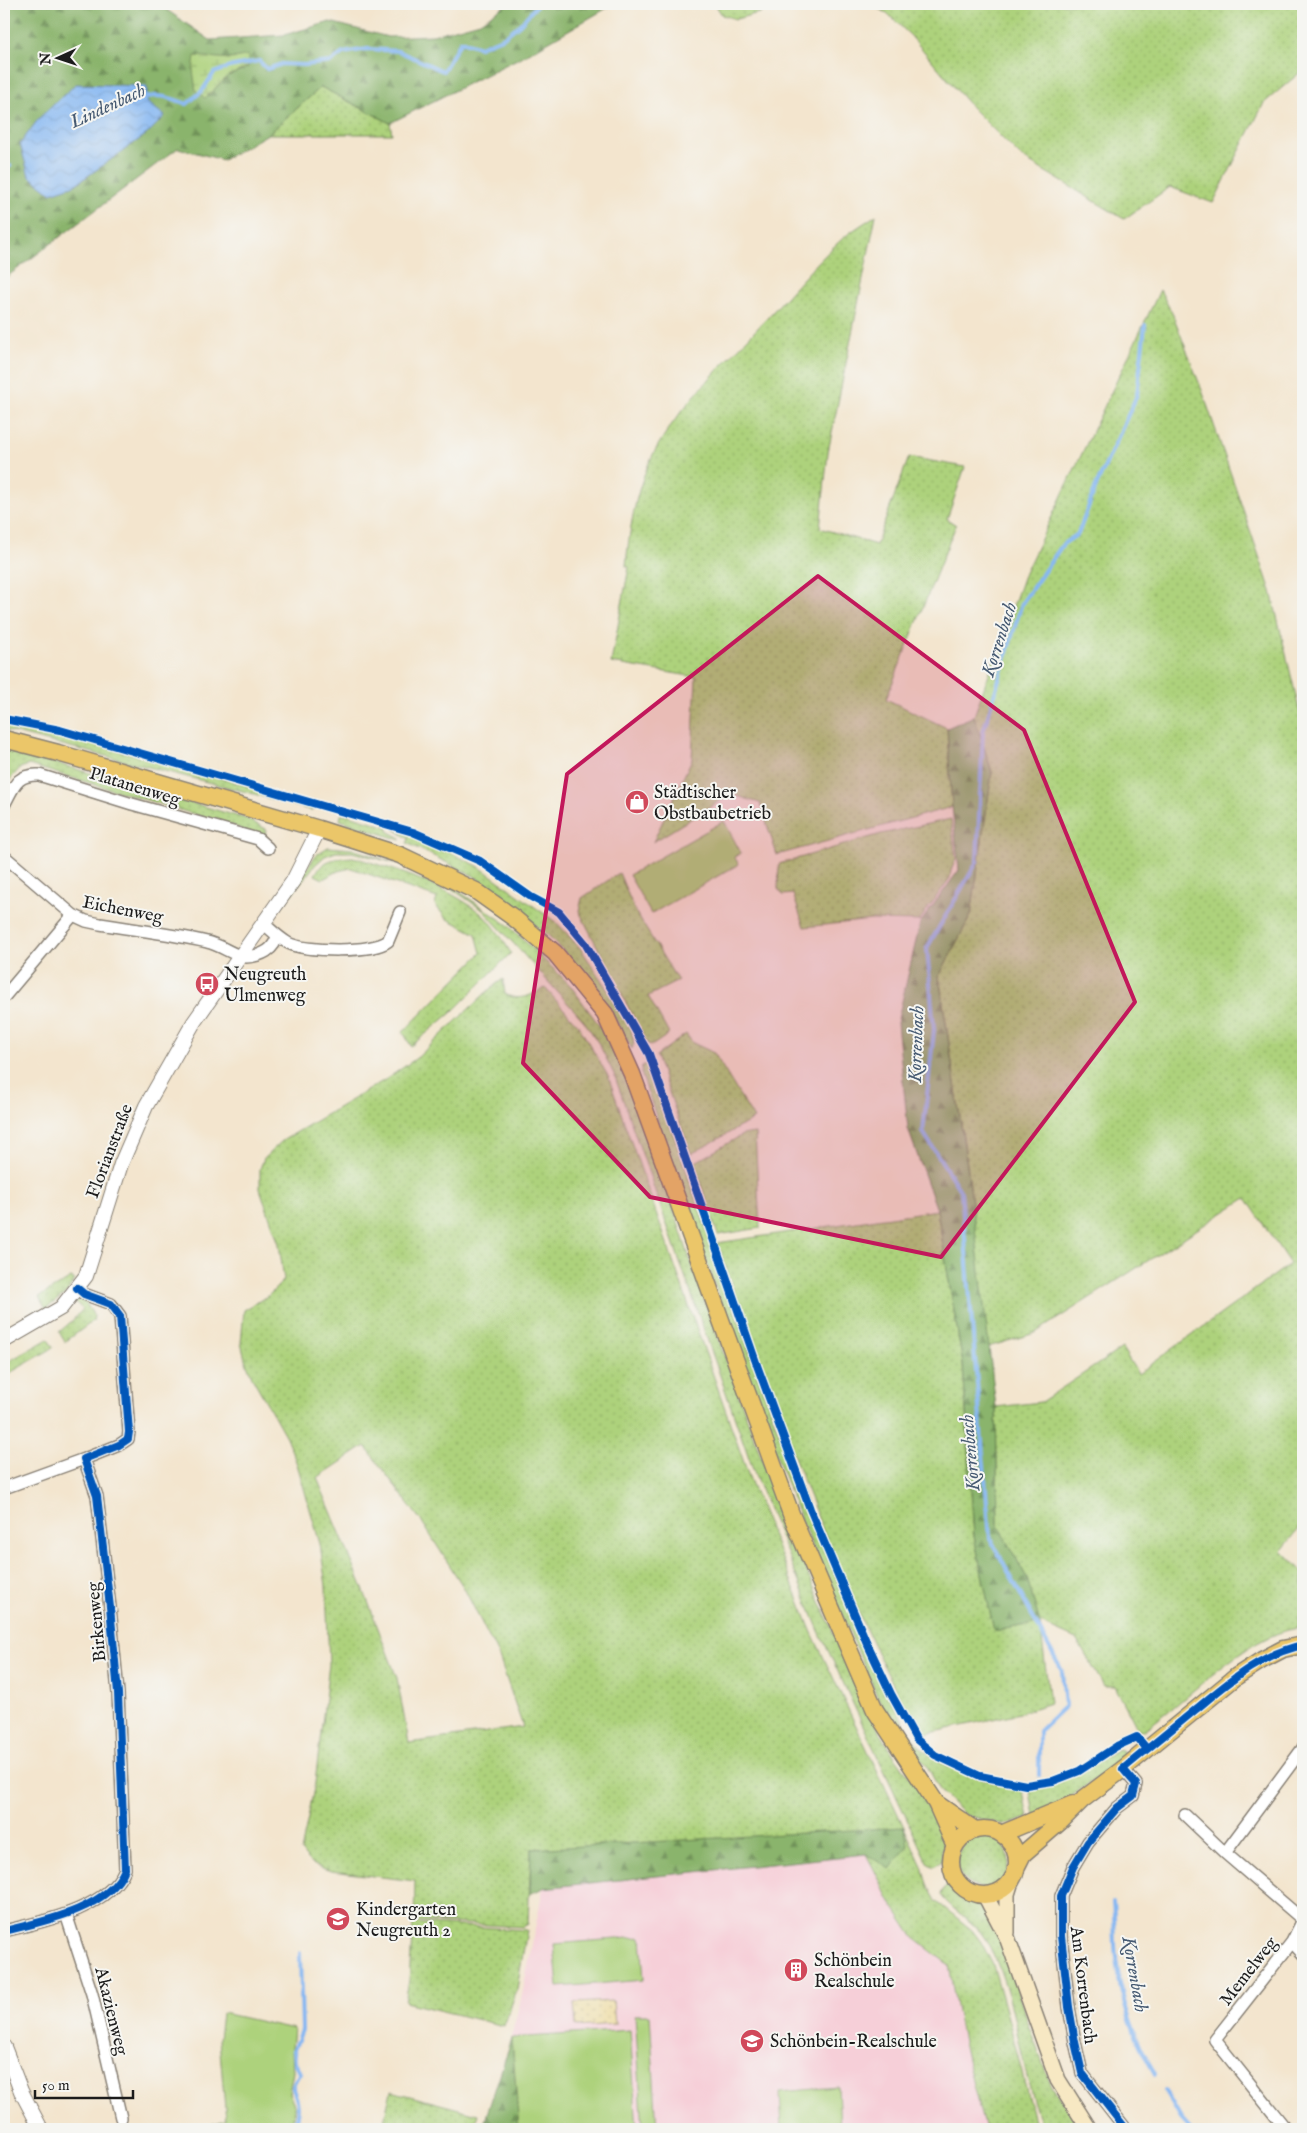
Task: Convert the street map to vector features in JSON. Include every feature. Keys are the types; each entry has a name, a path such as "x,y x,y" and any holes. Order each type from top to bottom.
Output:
{"main road":[{"path":"4,739 140,776 400,855 476,891 514,918 555,953 605,1014 632,1074 791,1514 875,1710 936,1802 955,1846"},
{"path":"1007,1937 1007,1894 1023,1854 1082,1800 1237,1676 1283,1649 1303,1645"},
{"path":"1001,1834 1082,1800"},
{"path":"936,1802 974,1830"},
{"path":"974,1830 992,1830 1001,1834 1013,1847 1016,1857 1014,1873 1005,1886 996,1892 985,1895 967,1890 959,1884 953,1875 951,1865 955,1846 974,1830"},
{"path":"985,1895 1007,1937 1058,2080 1089,2129"}],"street":[{"name":"Platanenweg","path":"4,805 18,780 24,776 39,775 132,804 258,839 268,848"},
{"name":"Florianstraße","path":"4,1341 61,1308 86,1276 118,1173 143,1113 168,1065 194,1022 239,956 293,882 319,829"},
{"path":"4,856 73,915"},
{"path":"263,923 288,943 331,949 376,947 388,941 400,912"},
{"name":"Eichenweg","path":"4,997 73,915 90,922 208,942 230,950 239,956"},
{"path":"239,956 256,955 267,951 273,946 277,934"},
{"path":"4,1488 124,1443 128,1438 120,1316 111,1304 84,1294 77,1288"},
{"name":"Birkenweg","path":"4,1931 66,1914 92,1902 115,1886 125,1869 126,1856 118,1701 110,1607 97,1496 84,1459"},
{"path":"1225,1853 1303,1748"},
{"name":"Am Korrenbach","path":"1123,1769 1136,1784 1134,1796 1117,1808 1088,1842 1073,1867 1061,1896 1061,1936 1074,2042 1082,2073 1126,2129"},
{"path":"1185,1814 1225,1853 1303,1920"},
{"name":"Akazienweg","path":"66,1914 92,1994 121,2118"},
{"name":"Memelweg","path":"1286,2129 1215,2040 1292,1942 1303,1920"},
{"path":"1292,1942 1303,1954"},
{"path":"4,2047 21,2091 42,2129"}],"highlighted area":[{"path":"818,576 1024,730 1135,1002 941,1257 650,1197 523,1063 567,774"}],"shaded area":[{"path":"866,1854 893,1906 914,1938 949,1965 957,2016 973,2087 985,2129 512,2129 511,2037 523,1991 543,1888"}],"green space":[{"path":"4,4 111,4 164,8 210,40 284,35 330,22 388,37 433,35 480,22 507,4 614,4 527,54 390,123 321,87 268,134 223,160 178,148 4,279","holes":["247,56 248,67 228,76 205,98 196,57 230,59","147,86 147,134 75,185"]},
{"path":"715,4 793,4 736,19 722,15"},
{"path":"868,4 1303,4 1303,70 1264,103 1213,203 1170,187 1124,219 1021,157 973,109 911,36 887,13"},
{"path":"248,55 248,67 228,76 205,98 196,91 193,70 195,56 230,59"},
{"path":"321,87 390,123 392,134 268,134"},
{"path":"876,215 828,452 820,528 876,545 909,457 965,467 947,519 956,525 886,699 947,728 952,807 777,855 760,803 731,794 653,842 692,759 696,677 611,663 629,567 626,566 631,527 636,500 644,475 658,445 696,394 830,250"},
{"path":"1160,290 1173,315 1203,393 1271,591 1303,723 1303,1524 1282,1550 1303,1572 1303,1614 1300,1617 1298,1628 1277,1633 1237,1656 1142,1731 1139,1731 1137,1728 1115,1686 1104,1686 1076,1639 1040,1623 1050,1703 1020,1713 921,1735 897,1693 836,1562 789,1443 717,1243 937,1210 963,1364 974,1536 994,1630 1027,1578 998,1527 996,1407 1041,1402 1122,1348 1138,1374 1290,1264 1246,1198 1035,1333 988,1347 969,1178 939,976 971,915 992,772 974,716 1024,575"},
{"path":"974,716 992,772 971,915 939,976 969,1178 996,1407 998,1526 1027,1578 1040,1623 994,1631 974,1536 963,1364 937,1210 908,1129 897,1023 920,923 959,870 952,807 947,728"},
{"path":"4,722 58,734 231,781 314,806 310,810 4,730"},
{"path":"4,748 247,819 266,829 265,836 259,836 234,826 29,765 20,768 4,784"},
{"path":"346,814 388,827 388,831 401,838 400,840 340,820 341,815"},
{"path":"951,819 956,860 951,870 950,878 919,921 872,920 804,927 793,894 783,895 778,889 779,864 881,834"},
{"path":"724,821 741,853 734,857 739,864 651,914 629,875"},
{"path":"394,829 415,836 478,866 557,923 581,949 630,1024 634,1043 632,1049 608,1007 572,960 548,935 474,876 407,843 409,839"},
{"path":"328,847 352,849 395,863 352,852 336,852 325,856 315,865 281,907 316,855"},
{"path":"353,857 387,867 423,881 473,907 490,922 511,953 451,1013 411,1046 403,1032 481,953 476,934 446,918 435,905 437,898 351,868 338,871 323,879 315,875 322,866 331,860"},
{"path":"400,864 451,886 508,925 570,985 612,1043 652,1145 699,1286 783,1517 869,1714 895,1757 926,1799 943,1833 942,1861 934,1866 927,1862 819,1631 755,1475 614,1074 599,1044 584,1021 483,910 452,889"},
{"path":"619,873 635,911 678,981 648,996 669,1034 653,1045 647,1044 579,911 582,898"},
{"path":"503,979 505,994 520,997 530,995 545,988 578,1025 608,1076 749,1477 812,1633 904,1827 922,1866 927,1884 936,1901 972,1930 981,1942 993,1965 1036,2129 985,2129 964,2048 949,1965 914,1938 893,1906 866,1854 908,1845 531,1849 528,1924 523,1927 414,1921 415,1881 331,1871 314,1865 301,1852 315,1783 329,1664 326,1586 320,1544 297,1464 286,1437 252,1377 241,1343 244,1310 268,1296 284,1280 279,1244 260,1189 260,1169 264,1158 282,1141 388,1078 418,1057","holes":["365,1446 422,1522 464,1588 499,1657 523,1727 409,1743 397,1678 362,1586 317,1478"]},
{"path":"686,1034 693,1043 714,1053 754,1119 691,1154 656,1056"},
{"path":"646,1064 651,1069 785,1448 848,1607 879,1677 909,1733 924,1750 936,1759 962,1772 1020,1788 1023,1791 1028,1818 1009,1824 1001,1824 965,1815 941,1792 926,1764 906,1744 879,1700 798,1513 745,1372 641,1073 642,1066"},
{"path":"755,1133 760,1228 718,1235 694,1163 742,1135"},
{"path":"71,1278 75,1280 66,1293 46,1309 39,1297"},
{"path":"83,1298 94,1316 93,1321 65,1342 59,1332 83,1309 75,1302"},
{"path":"48,1339 53,1348 8,1374 4,1364"},
{"path":"1118,1749 1122,1750 1123,1758 1069,1797 1034,1816 1030,1791 1032,1788 1066,1778"},
{"path":"904,1827 908,1845 890,1869 866,1854 543,1888 530,1894 531,1849"},
{"path":"983,1836 993,1838 1001,1844 1007,1852 1009,1862 1007,1872 1001,1880 993,1886 983,1888 973,1886 965,1880 959,1872 957,1862 959,1852 965,1844 973,1838"},
{"path":"947,1886 951,1886 983,1907 995,1927 1009,1959 1027,2022 1051,2085 1081,2129 1043,2129 1028,2082 1012,2009 997,1962 981,1933 941,1895"},
{"path":"413,1923 527,1930 517,1989 504,2026 405,2002 409,1980"},
{"path":"641,1937 644,1980 558,1987 554,1944"},
{"path":"222,2013 294,2029 292,2049 293,2072 289,2093 295,2106 291,2129 206,2129 212,2124 226,2120 219,2039"},
{"path":"635,2015 650,2015 657,2129 643,2129"},
{"path":"630,2030 637,2129 519,2129 512,2038"},
{"path":"512,2038 519,2129 482,2129"},
{"path":"838,2087 840,2129 782,2129 780,2092"},
{"path":"391,2091 478,2114 473,2129 382,2129"}],"sand":[{"path":"613,2001 615,2024 576,2027 574,2003"}],"water":[{"path":"76,84 147,86 147,102 165,116 147,134 75,185 51,193 29,176 20,144 39,118"}],"waterway":[{"name":"Lindenbach","path":"143,99 159,96 187,104 202,91 214,73 229,67 259,61 267,69 282,64 304,65 331,62 343,53 368,49 398,51 443,71 461,41 480,47 504,37 520,24 538,4"},
{"name":"Lindenbach","path":"4,169 10,166"},
{"name":"Korrenbach","path":"1039,1775 1039,1731 1065,1706 1062,1671 990,1538 961,1192 923,1132 934,1030 927,948 977,862 983,732 1022,603 1063,544 1078,534 1097,484 1137,395 1145,325"},
{"name":"Korrenbach","path":"1113,1902 1115,1950 1121,1988 1134,2032 1155,2074"},
{"path":"298,2129 296,2121 298,2106 293,2088 300,2073 295,2062 294,2050 302,2030 300,1953"},
{"name":"Korrenbach","path":"1165,2091 1181,2119 1190,2129"}],"cycle path":[{"path":"4,719 60,730 413,832 480,861 531,897 559,912 585,943 649,1054 758,1368 810,1509 866,1641 891,1694 916,1739 935,1755 980,1776 1026,1785 1053,1781 1079,1771 1117,1746 1137,1737 1147,1749"},
{"path":"4,1931 54,1918 89,1904 105,1894 117,1883 125,1869 118,1693 110,1607 97,1496 84,1459 119,1445 128,1439 120,1316 111,1304 84,1294 77,1288"},
{"path":"1126,2129 1082,2073 1069,2007 1061,1936 1061,1896 1073,1867 1088,1842 1117,1808 1133,1796 1136,1784 1123,1769 1245,1671 1273,1655 1303,1645"}],"place":[{"name":"Städtischer Obstbaubetrieb","path":"637,802"},
{"name":"Neugreuth Ulmenweg","path":"207,984"},
{"name":"Kindergarten Neugreuth 2","path":"338,1919"},
{"name":"Schönbein Realschule","path":"796,1970"},
{"name":"Schönbein-Realschule","path":"752,2041"}]}
